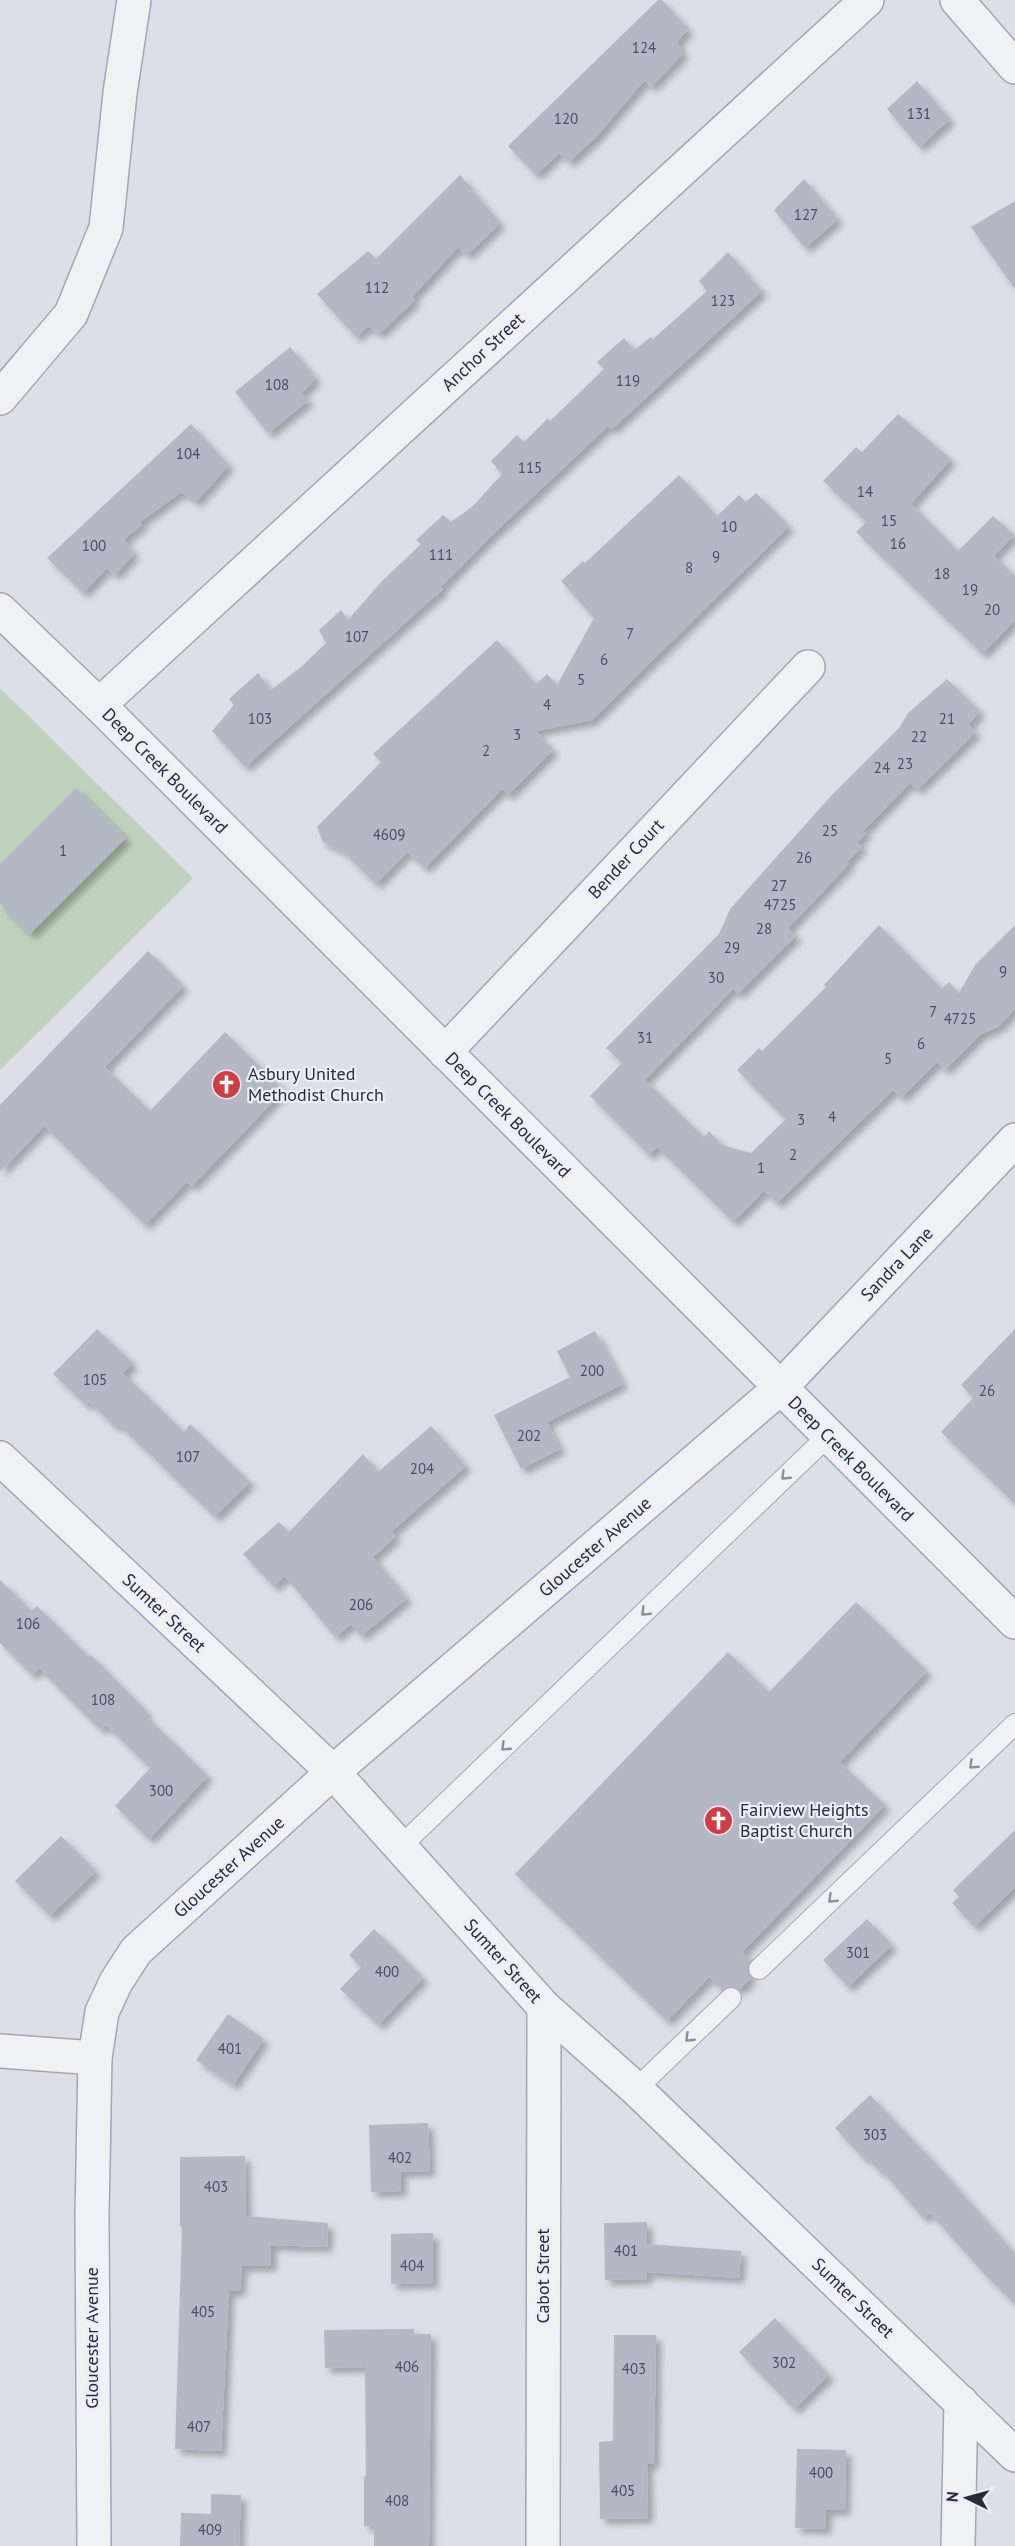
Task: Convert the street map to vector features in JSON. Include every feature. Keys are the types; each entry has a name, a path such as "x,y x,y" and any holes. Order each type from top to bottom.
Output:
{"street":[{"path":"0,398 71,314 106,228 120,93 134,0"},
{"name":"Anchor Street","path":"99,705 867,0"},
{"path":"957,0 1015,67"},
{"name":"Deep Creek Boulevard","path":"0,610 99,705 1015,1622"},
{"name":"Bender Court","path":"445,1052 808,667"},
{"name":"Sandra Lane","path":"780,1388 1015,1140"},
{"name":"Gloucester Avenue","path":"94,2546 92,2215 95,2058 102,2012 116,1982 136,1951 333,1772 780,1388"},
{"name":"Sumter Street","path":"0,1458 333,1772 544,2007 636,2089 1015,2455"},
{"name":"Cabot Street","path":"543,2546 544,2007"},
{"path":"0,2051 95,2058"},
{"path":"958,2546 961,2402"}],"lane":[{"path":"400,1847 828,1436"},
{"path":"759,1969 1015,1724"},
{"path":"636,2089 731,1998"}],"green space":[{"path":"0,688 193,878 0,1070"}],"building":[{"path":"658,0 662,0 688,29 677,42 683,54 651,87 645,80 596,137 569,162 559,153 536,175 508,146"},
{"path":"917,81 950,119 919,147 887,109"},
{"path":"460,175 500,223 467,255 458,247 412,297 415,300 379,334 368,326 356,337 317,294 368,251 376,259"},
{"path":"804,179 838,219 805,248 774,210"},
{"path":"1015,201 1015,289 971,227"},
{"path":"728,252 762,291 611,430 608,426 489,538 441,587 443,589 245,767 212,731 234,705 229,699 258,673 271,690 302,666 326,643 319,630 341,610 348,620 381,582 421,544 416,540 443,515 451,522 473,506 502,474 491,461 517,435 524,442 548,418 550,421 604,369 597,362 624,338 634,350 651,337 653,339 707,291 699,281"},
{"path":"290,347 316,378 301,394 309,400 268,433 235,392"},
{"path":"898,414 951,459 911,504 958,551 993,516 1014,535 994,556 1015,576 1015,620 982,654 856,532 866,522 823,481 856,447 862,452"},
{"path":"191,424 229,465 196,502 181,492 140,522 142,525 124,539 134,554 115,575 107,568 83,593 47,558"},
{"path":"679,475 717,516 739,495 746,502 756,493 789,526 592,720 536,731 553,750 508,795 502,789 425,868 407,852 376,884 342,851 323,842 317,827 381,762 373,754 497,640 536,684 547,674 557,685 594,618 561,581 583,561 585,563"},
{"path":"947,679 980,711 968,725 976,732 917,790 910,783 863,831 866,834 857,842 862,847 847,862 849,864 788,928 796,936 738,994 733,989 645,1080 704,1137 709,1131 722,1145 751,1153 786,1119 737,1070 759,1048 762,1051 826,987 824,985 879,925 942,989 949,982 959,993 975,965 1015,925 1015,1009 998,1027 981,1034 945,1070 937,1062 901,1098 893,1090 777,1203 764,1191 733,1222 657,1147 649,1155 590,1096 622,1063 606,1048 719,934 730,909 830,797 899,728 908,713"},
{"path":"76,788 126,838 30,934 0,903 0,864"},
{"name":"Asbury United Methodist Church","path":"148,951 183,986 105,1067 150,1111 225,1032 284,1090 192,1186 187,1182 145,1225 44,1126 0,1172 0,1105"},
{"path":"97,1329 133,1363 123,1373 184,1432 190,1424 250,1482 215,1517 118,1424 115,1427 89,1402 86,1405 53,1374"},
{"path":"1015,1329 1015,1504 941,1432 973,1398 961,1385"},
{"path":"595,1331 623,1384 547,1422 560,1449 521,1469 494,1415 570,1377 557,1351"},
{"path":"431,1426 466,1466 391,1532 396,1536 373,1557 407,1598 361,1636 351,1624 335,1637 285,1576 274,1587 243,1554 279,1522 289,1532 363,1454 378,1472"},
{"path":"0,1580 32,1611 37,1606 89,1657 91,1655 147,1712 145,1715 208,1776 149,1839 115,1806 150,1768 106,1725 101,1730 39,1668 32,1675 0,1643"},
{"name":"Fairview Heights Baptist Church","path":"856,1602 927,1671 840,1762 885,1805 742,1952 751,1960 747,1971 751,1978 739,1990 729,1986 722,1990 709,1977 667,2021 515,1874 728,1652 769,1692"},
{"path":"1015,1830 1015,1887 974,1927 952,1903 959,1897 953,1890"},
{"path":"61,1836 96,1871 50,1916 15,1881"},
{"path":"867,1919 892,1945 848,1987 823,1960"},
{"path":"374,1929 423,1978 378,2025 340,1989 361,1967 349,1955"},
{"path":"228,2014 264,2039 233,2085 196,2060"},
{"path":"870,2095 949,2178 1015,2254 1015,2304 987,2277 930,2213 923,2218 883,2172 881,2173 866,2157 864,2159 835,2128"},
{"path":"428,2123 430,2171 401,2172 401,2191 371,2192 369,2125"},
{"path":"245,2156 246,2216 328,2223 327,2247 271,2245 271,2266 242,2266 240,2291 229,2291 221,2451 175,2449 182,2227 180,2227 180,2157"},
{"path":"647,2222 647,2244 741,2251 739,2278 647,2272 647,2279 605,2280 604,2223"},
{"path":"433,2233 433,2283 391,2284 391,2234"},
{"path":"775,2318 829,2375 794,2409 739,2352"},
{"path":"414,2329 414,2334 431,2334 429,2546 374,2546 374,2526 364,2526 365,2367 325,2368 324,2330"},
{"path":"614,2335 656,2335 654,2464 647,2464 648,2518 600,2519 599,2442 613,2441"},
{"path":"797,2449 846,2450 845,2510 826,2510 826,2529 795,2528"},
{"path":"211,2494 241,2495 239,2546 180,2546 181,2513 211,2514"}],"place":[{"name":"Asbury United Methodist Church","path":"227,1084"},
{"name":"Fairview Heights Baptist Church","path":"719,1820"}]}
